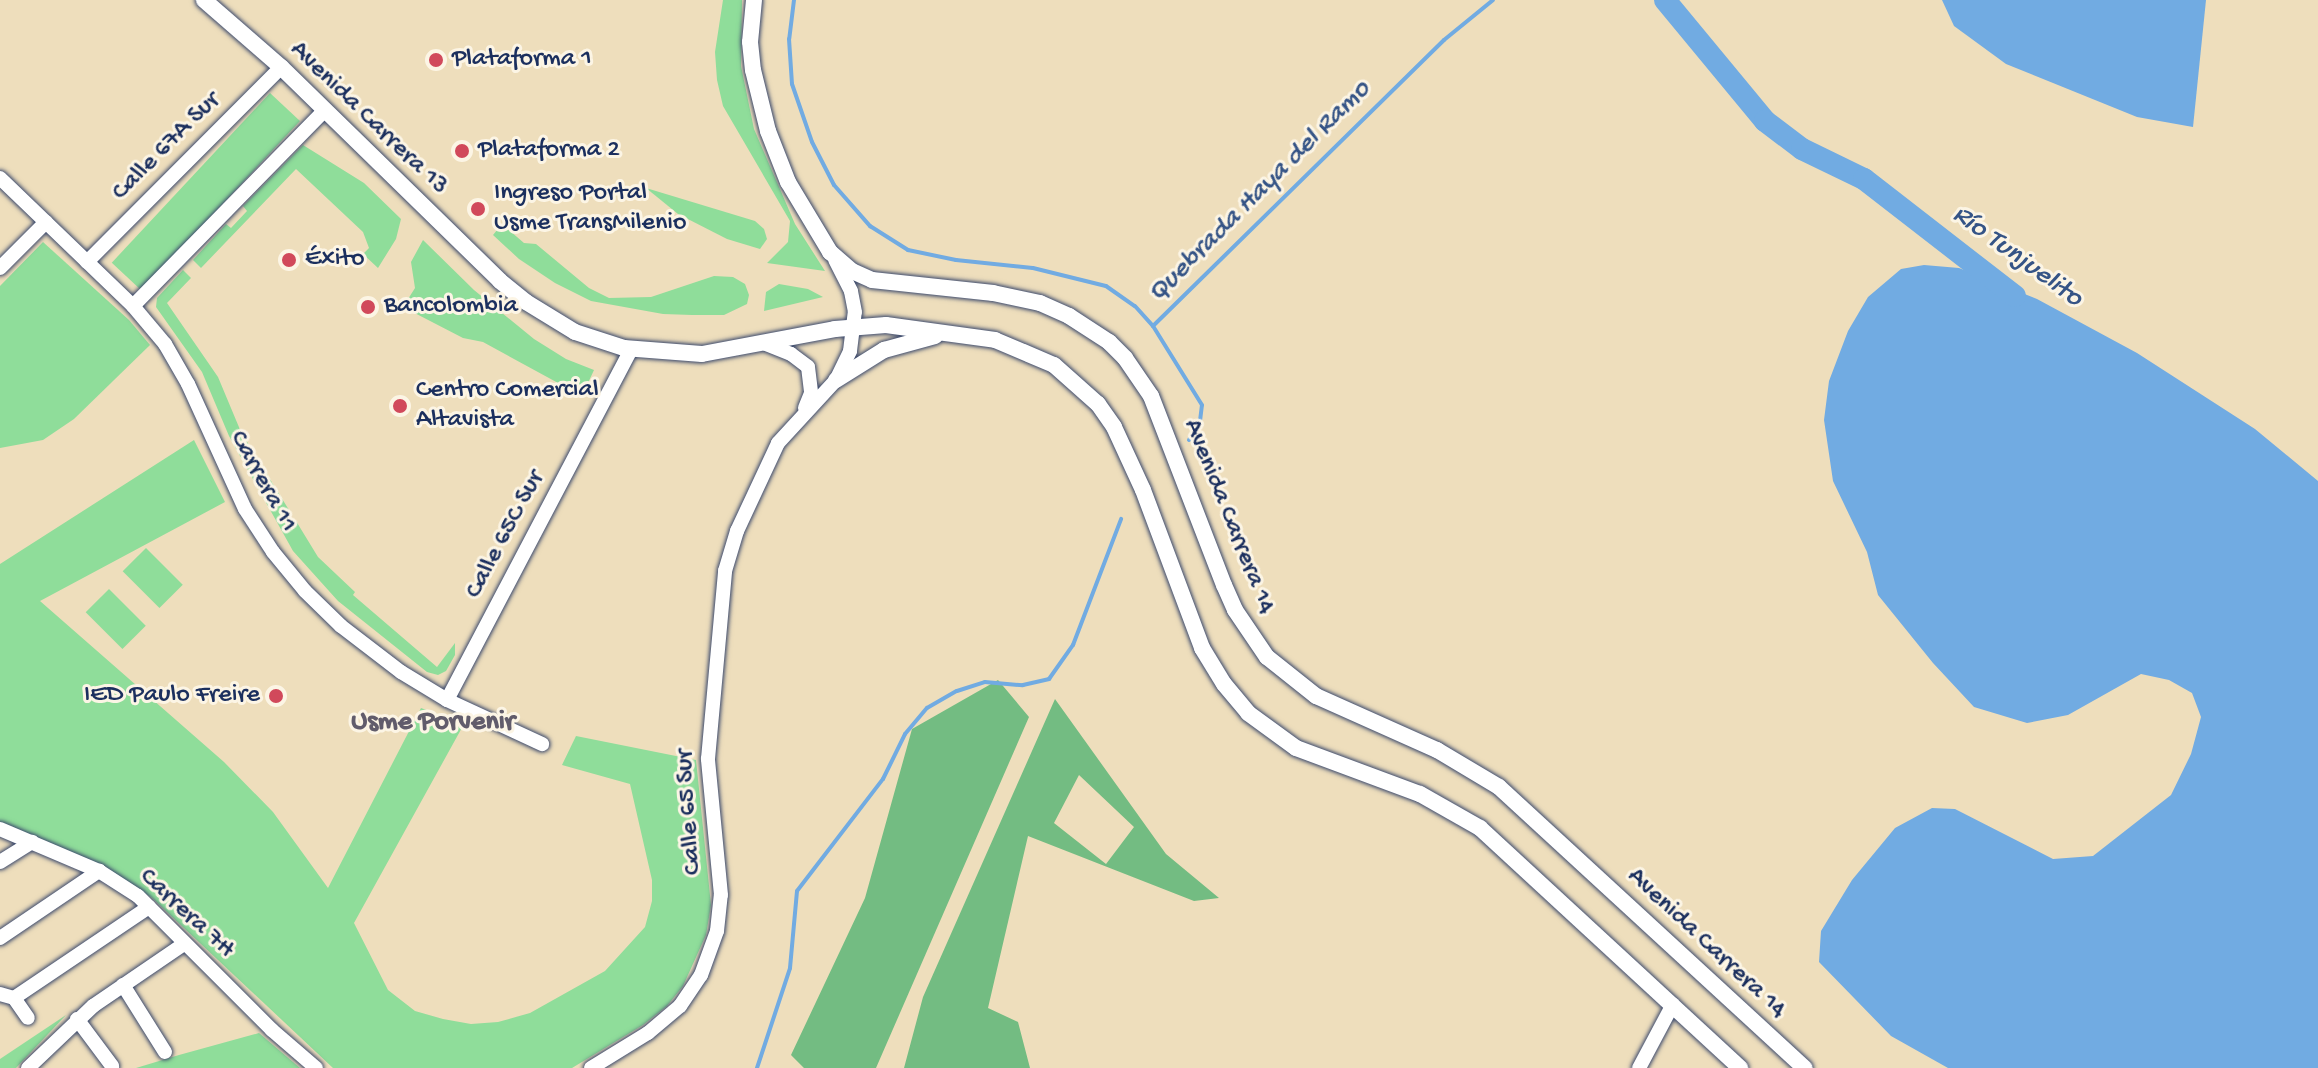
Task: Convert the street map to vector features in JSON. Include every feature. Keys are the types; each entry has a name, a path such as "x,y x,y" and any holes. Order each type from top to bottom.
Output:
{"main road":[{"name":"Avenida Carrera 13","path":"204,0 281,67 526,302 575,332 631,349 702,354 855,326"},
{"name":"Avenida Carrera 14","path":"754,0 750,42 753,70 768,131 788,182 830,252 852,271 872,280 993,293 1040,303 1069,316 1109,342 1125,358 1151,396 1229,597 1267,657 1316,696 1437,750 1499,787 1805,1068"},
{"path":"855,326 886,325 995,340 1042,358 1066,373 1098,404 1129,454 1202,648 1224,684 1248,713 1296,748 1420,794 1463,816 1498,842 1740,1068"},
{"path":"836,380 884,350 952,333"}],"street":[{"name":"Calle 67A Sur","path":"87,262 281,67"},
{"path":"133,306 325,110"},
{"name":"Carrera 11","path":"0,178 133,306 178,367 233,486 288,572 360,642 447,700 542,744"},
{"path":"0,268 46,222"},
{"name":"Calle 65 Sur","path":"591,1068 666,1020 690,993 710,954 721,911 708,759 722,587 737,531 778,443 836,380 850,351 855,326 851,291 830,252"},
{"name":"Calle 65 Sur","path":"766,344 791,354 808,367 811,393 798,419"},
{"name":"Calle 65C Sur","path":"447,700 631,349"},
{"name":"Carrera 7H","path":"0,829 99,871 149,907 316,1068"},
{"path":"0,862 32,842"},
{"path":"0,938 99,871"},
{"path":"28,1018 7,996 149,907"},
{"path":"37,1065 77,1019 184,944"},
{"path":"123,985 165,1052"},
{"path":"1639,1068 1673,1004"},
{"path":"77,1019 112,1066"}],"green space":[{"path":"723,0 742,0 741,66 754,129 795,224 825,271 767,263 788,242 790,221 723,106 715,52"},
{"path":"270,93 300,121 142,291 112,263"},
{"path":"303,145 364,183 401,219 396,239 378,268 363,254 369,248 363,232 296,169 201,268 193,260 226,224 231,228 247,211 243,206"},
{"path":"646,188 755,221 764,229 767,239 760,249 727,239 678,214"},
{"path":"502,224 524,243 536,244 589,288 609,298 651,297 714,276 733,277 745,284 749,295 747,304 724,315 692,315 663,314 591,301 555,283 519,259 493,235"},
{"path":"423,240 474,290 534,339 566,359 594,370 582,396 483,342 463,338 403,307 415,288 411,262"},
{"path":"43,242 129,320 150,345 74,419 43,440 0,448 0,286"},
{"path":"183,270 191,278 167,303 218,377 241,432 289,510 282,515 288,526 296,521 318,557 355,592 353,595 437,667 455,643 455,655 446,671 438,675 427,672 338,601 293,551 229,436 202,372 156,307 157,298"},
{"path":"779,284 808,289 823,297 764,311 766,292"},
{"path":"194,440 225,502 40,601 224,762 273,812 328,888 421,708 464,724 354,923 388,990 415,1011 443,1019 471,1024 498,1022 530,1013 605,971 645,927 652,901 652,880 630,784 562,765 576,736 696,760 711,905 706,935 683,986 667,1006 643,1025 572,1068 333,1068 151,897 101,865 0,822 0,564"},
{"path":"146,548 183,585 159,608 123,571"},
{"path":"109,589 146,626 122,649 86,612"},
{"path":"998,680 1029,717 876,1068 804,1068 791,1055 865,898 912,729"},
{"path":"1055,699 1166,854 1219,898 1194,901 1028,836 988,1008 1018,1022 1030,1068 904,1068 923,997","holes":["1079,775 1134,827 1106,864 1054,823"]},
{"path":"66,1015 16,1068 0,1068 0,1059"},
{"path":"259,1033 300,1068 136,1068 179,1055"}],"water":[{"path":"1942,0 2206,0 2193,127 2137,117 2006,64 1954,26"},
{"path":"1924,265 1959,268 2037,299 2137,353 2255,429 2318,481 2318,1068 1948,1068 1891,1036 1819,962 1821,931 1852,880 1895,828 1932,808 1955,809 2053,859 2093,856 2171,795 2191,754 2201,717 2192,693 2169,680 2141,674 2068,715 2027,723 1974,707 1933,663 1878,595 1867,552 1833,481 1824,420 1829,381 1848,331 1868,297 1901,269"}],"waterway":[{"path":"794,0 789,39 792,84 812,142 834,185 870,226 908,250 956,260 1033,268 1106,286 1135,306 1153,326"},
{"name":"Quebrada Haya del Ramo","path":"1189,440 1200,421 1202,405 1153,326 1444,40 1493,0"},
{"name":"Río Tunjuelito","path":"1665,0 1765,121 1802,149 1864,179 2015,296"},
{"name":"Quebrada Haya del Ramo","path":"757,1068 790,968 797,891 883,779 905,734 927,708 957,691 985,682 1023,685 1049,679 1073,645 1121,519"}],"place":[{"name":"Plataforma 1","path":"436,60"},
{"name":"Plataforma 2","path":"462,151"},
{"name":"Ingreso Portal Usme TransMilenio","path":"478,209"},
{"name":"Éxito","path":"289,260"},
{"name":"Bancolombia","path":"368,307"},
{"name":"Centro Comercial Altavista","path":"400,406"},
{"name":"IED Paulo Freire","path":"276,696"}],"district":[{"name":"Usme Porvenir","path":"433,723"}]}
